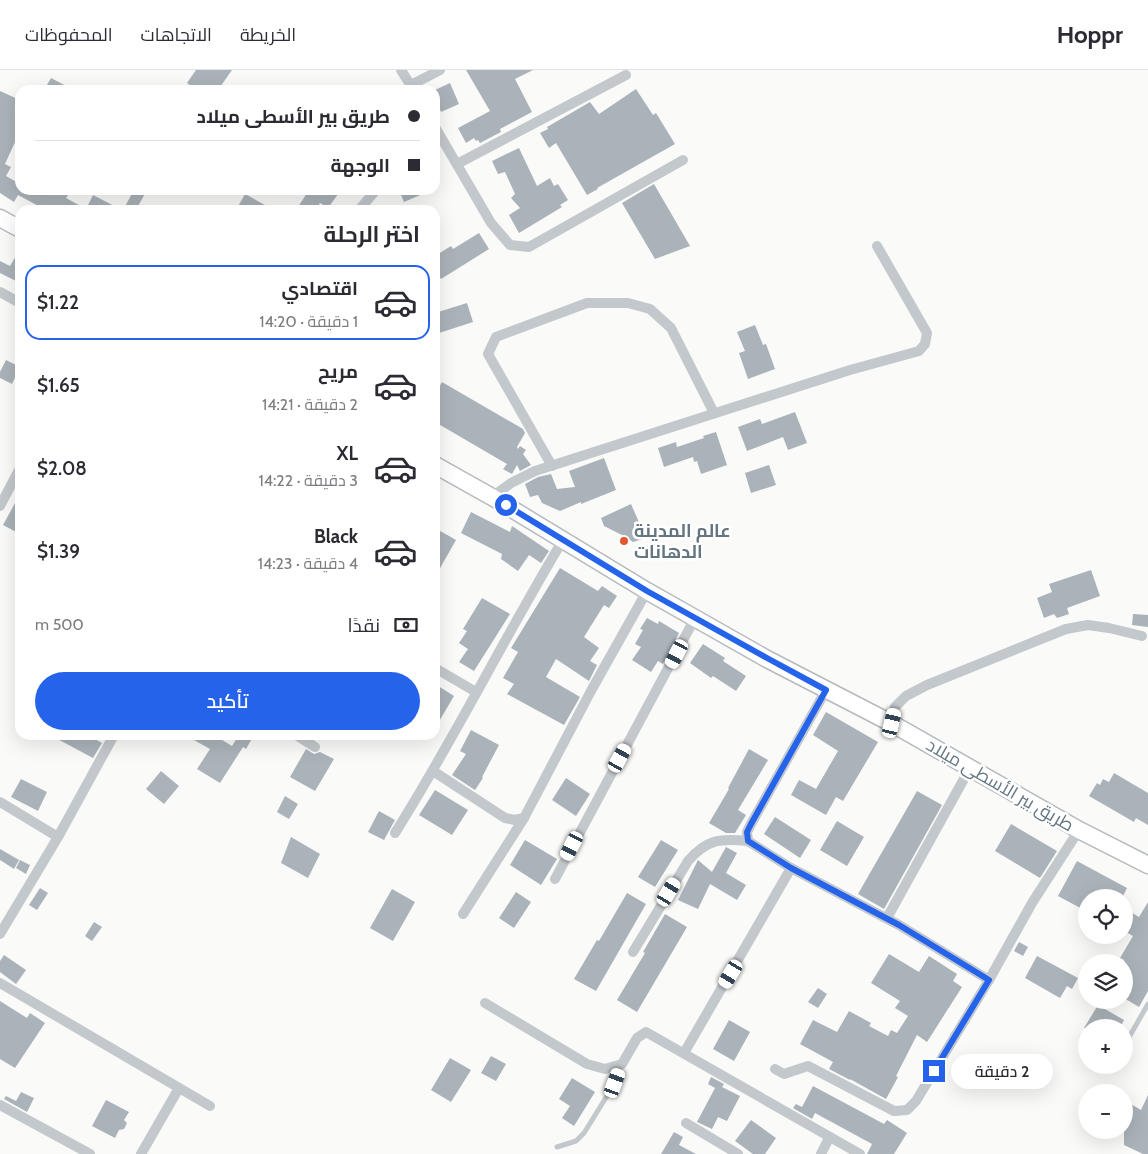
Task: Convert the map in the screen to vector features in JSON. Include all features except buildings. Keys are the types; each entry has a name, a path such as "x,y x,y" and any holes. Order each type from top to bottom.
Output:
{"main road":[{"path":"2,223 15,227"},
{"name":"طريق بير الأسطى ميلاد","path":"440,468 492,496 647,591 695,618 826,690 892,723 1079,830 1148,865"}],"street":[{"path":"401,70 410,85"},
{"path":"417,85 440,70"},
{"path":"457,164 626,75"},
{"path":"440,136 491,223 510,245 529,247 683,160"},
{"path":"363,205 372,195"},
{"path":"492,496 511,483 535,471 850,370 919,351 925,344 927,333 877,246"},
{"path":"0,292 15,300"},
{"path":"552,466 488,354 496,337 587,303 628,303 650,309 672,328 714,413"},
{"path":"0,506 15,478"},
{"path":"395,833 433,771 530,595 563,540"},
{"path":"463,914 524,818 592,689 647,591"},
{"path":"555,878 695,618"},
{"path":"892,723 895,707 906,696 927,684 1066,629 1088,625 1142,636"},
{"path":"440,671 476,692"},
{"path":"748,841 747,832 751,824 826,690"},
{"path":"0,934 58,837 111,740"},
{"path":"304,740 315,747"},
{"path":"887,918 970,768"},
{"path":"433,771 505,818 514,820 524,818"},
{"path":"0,802 58,837"},
{"path":"775,1068 784,1074 808,1066 894,1111 907,1110 916,1101 989,980 1032,903 1079,830"},
{"path":"633,952 688,861 698,849 722,839 748,841 791,868 887,918 989,980"},
{"path":"684,1053 791,868"},
{"path":"0,983 210,1106"},
{"path":"484,1003 587,1064 605,1069 622,1064 637,1038 646,1032 860,1154"},
{"path":"141,1154 180,1088"},
{"path":"0,1105 90,1154"},
{"path":"686,1123 738,1154"},
{"path":"821,1154 830,1138"}],"lane":[{"path":"1133,1030 1148,1004"},
{"path":"558,1147 576,1141 584,1133 615,1083 622,1064"}],"place":[{"name":"عالم المدينة الدهانات","path":"624,541"}],"route":[{"path":"506,505 647,591 826,690 751,824 747,832 748,841 791,868 899,925 989,980 934,1071"}]}
